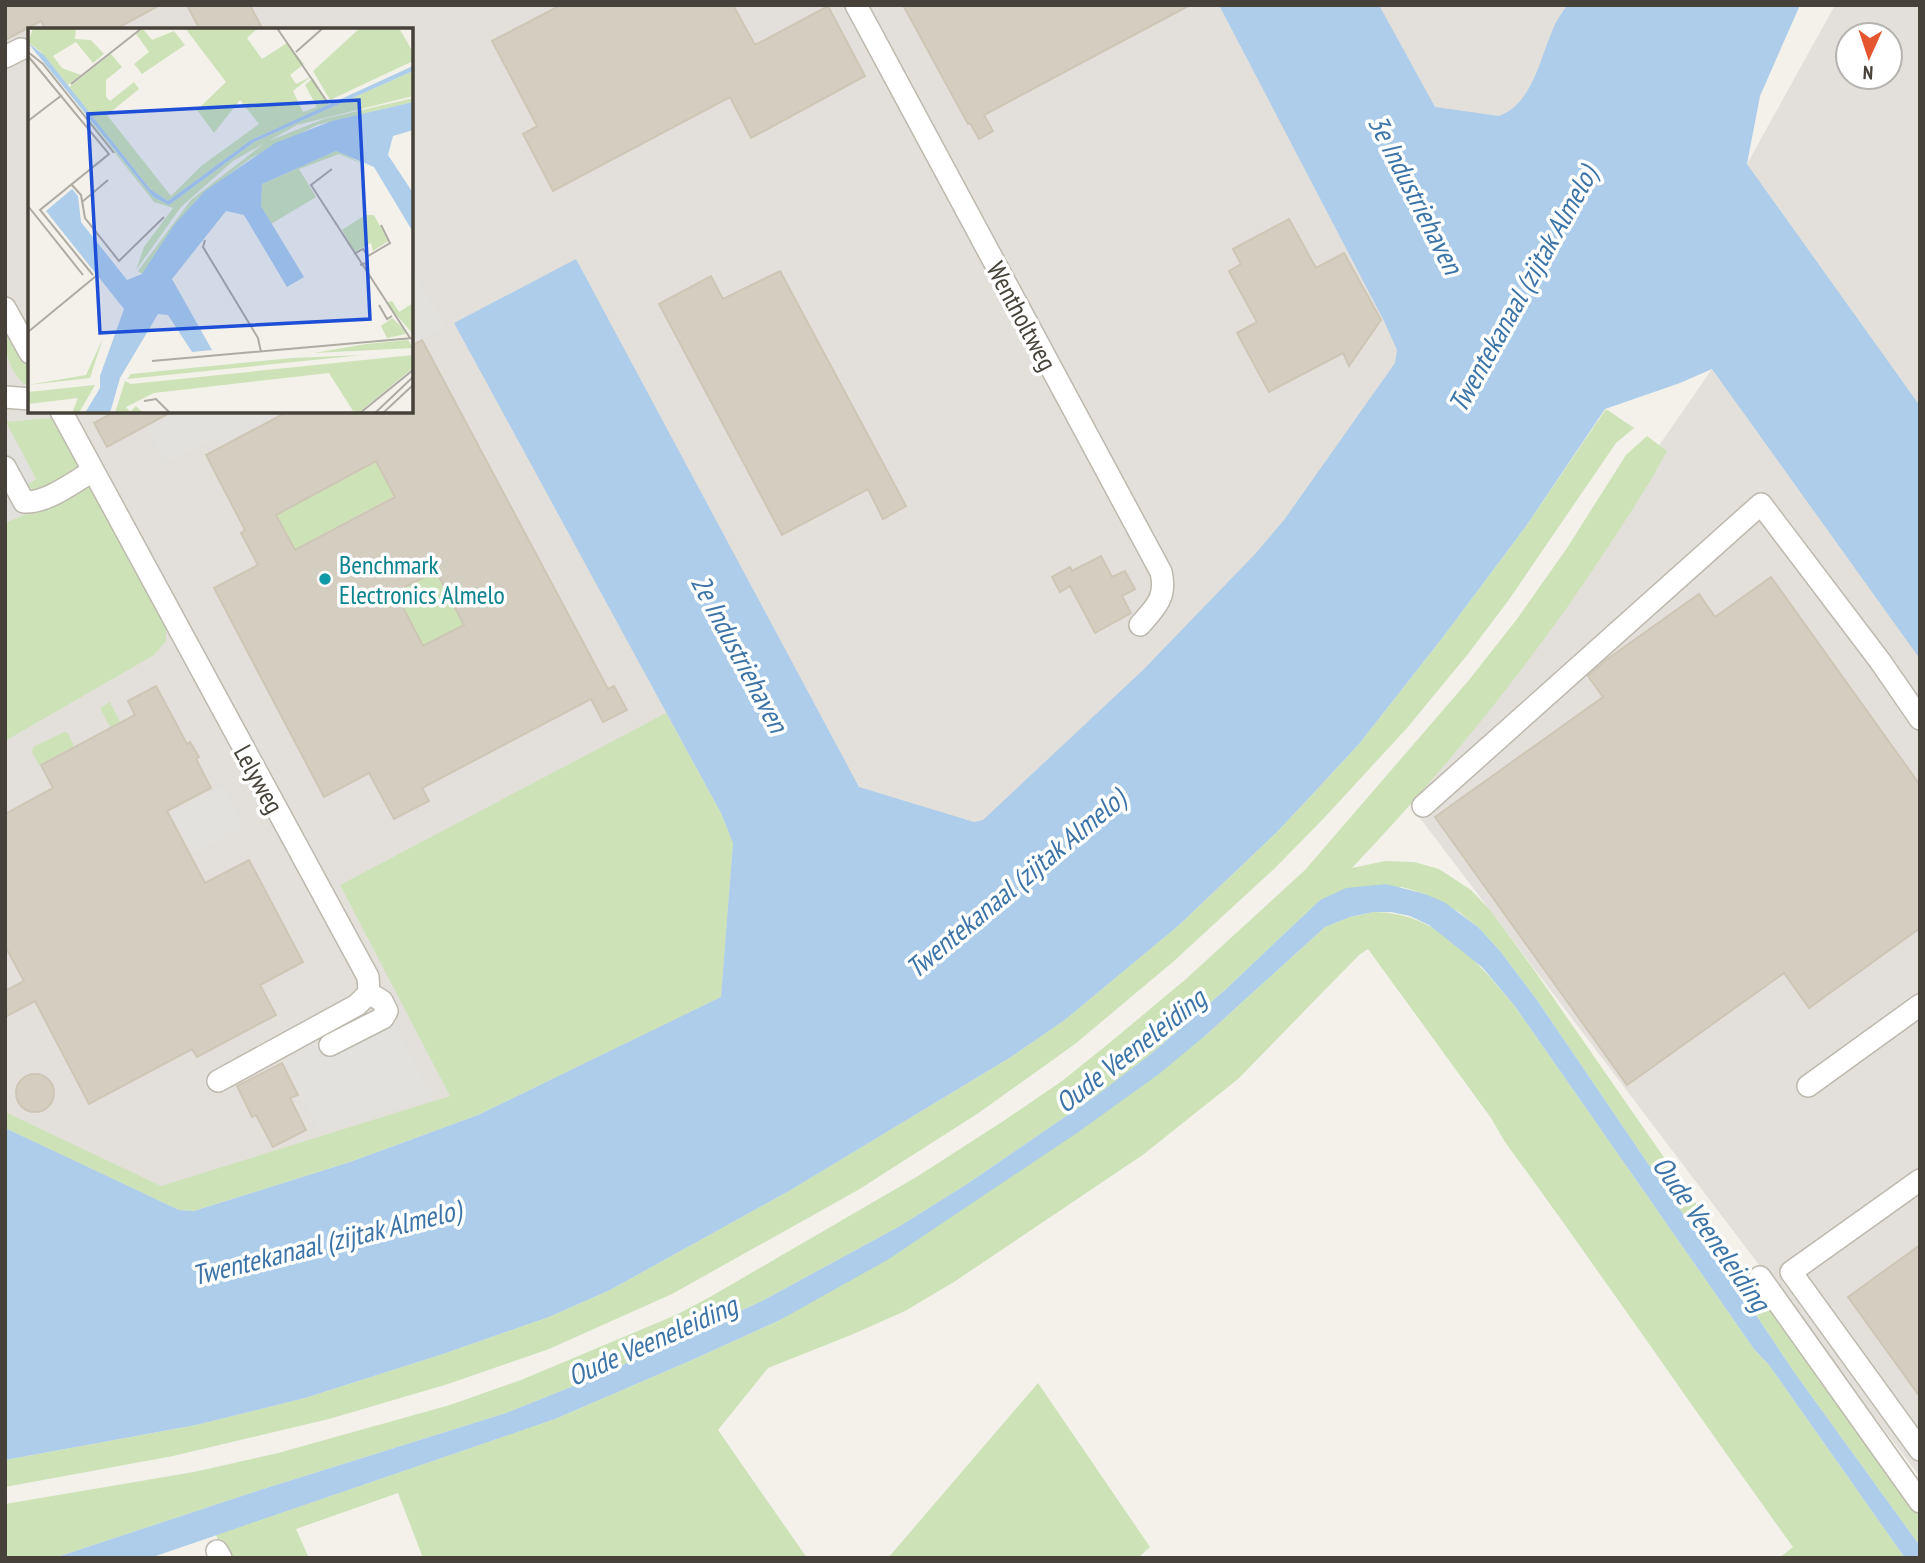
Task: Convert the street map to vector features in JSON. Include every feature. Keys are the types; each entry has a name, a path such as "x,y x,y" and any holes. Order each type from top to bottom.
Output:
{"street":[{"name":"Wentholtweg","path":"856,5 1161,572 1164,588 1156,607 1140,625"},
{"path":"5,308 28,350"},
{"path":"5,397 28,399"},
{"name":"Lelyweg","path":"63,413 368,977 369,993 382,1001 387,1011 383,1018 330,1045"},
{"path":"5,467 24,502 32,502 57,491 93,471"},
{"path":"1423,806 1761,504 1881,662 1920,719"},
{"path":"218,1081 357,1005 369,993"},
{"path":"1808,1086 1920,1005"},
{"path":"1920,1180 1791,1272 1920,1450"},
{"path":"1760,1277 1920,1502"}],"shaded area":[{"path":"5,5 1632,5 1310,557 836,964 538,1085 5,1247"},
{"path":"1835,5 1920,5 1920,1477 1410,805 1712,369 1747,164"},
{"path":"413,270 445,328 413,345"},
{"path":"162,413 284,413 222,446 217,437 165,463 145,427 164,417"},
{"path":"5,422 36,479 26,485 21,515 5,523"},
{"path":"223,785 245,826 193,853 171,812"},
{"path":"376,1010 392,1018 433,1098 319,1133 283,1062"}],"green space":[{"path":"5,321 28,363 28,383 24,384 13,370 6,347"},
{"path":"1606,409 1634,428 1616,443 1508,601 1407,728 1274,869 1174,961 1075,1044 977,1114 858,1190 672,1294 549,1349 448,1384 329,1419 173,1456 5,1487 5,1460 196,1425 305,1398 549,1317 610,1290 789,1191 1011,1057 1066,1019 1178,926 1277,832 1359,744 1526,526"},
{"path":"51,418 79,466 77,470 43,489 34,491 27,485 36,479 6,422"},
{"path":"1647,436 1667,451 1636,504 1574,597 1484,717 1420,794 1352,868 1385,861 1414,862 1439,869 1471,890 1490,910 1769,1309 1920,1517 1920,1546 1794,1372 1537,1000 1500,951 1478,927 1459,912 1425,894 1402,887 1320,900 1225,990 1152,1053 1097,1095 967,1184 900,1226 762,1301 601,1375 506,1413 54,1558 5,1558 5,1504 194,1472 278,1453 450,1405 521,1380 676,1315 710,1297 918,1176 1005,1120 1062,1081 1107,1045 1186,979 1305,870 1469,680 1517,619 1567,548 1626,455"},
{"path":"376,462 394,496 295,549 277,515"},
{"path":"86,482 94,487 166,623 166,641 154,655 5,741 5,523 53,503"},
{"path":"436,571 464,625 423,645 396,592"},
{"path":"110,702 120,722 110,727 100,708"},
{"path":"666,713 721,813 733,843 721,997 478,1115 350,1162 194,1211 179,1210 5,1128 5,1112 161,1186 450,1096 340,885"},
{"path":"64,732 68,733 74,746 39,765 32,752 33,747"},
{"path":"1373,912 1396,914 1417,920 1436,930 1470,956 1514,1005 1754,1349 1769,1365 1905,1558 1779,1558 1793,1547 1505,1142 1491,1118 1368,949 1359,955 1238,1079 1144,1154 954,1282 905,1311 768,1368 718,1430 807,1558 423,1558 398,1493 296,1529 309,1558 226,1558 216,1535 555,1419 780,1320 1206,1035 1325,927"},
{"path":"1038,1383 1150,1547 1138,1558 888,1558"}],"water":[{"path":"1219,5 1379,5 1435,107 1499,116 1520,102 1527,91 1554,26 1567,5 1800,5 1760,96 1747,164 1920,406 1920,659 1712,369 1605,409 1526,526 1359,744 1277,832 1178,926 1066,1019 1011,1057 789,1191 610,1290 549,1317 305,1398 196,1425 5,1460 5,1128 179,1210 194,1211 350,1162 478,1115 721,997 733,843 721,813 454,323 576,259 859,787 974,822 983,820 1143,670 1256,553 1284,520 1395,363 1397,350 1384,321"},
{"path":"1386,884 1444,902 1478,927 1500,951 1537,1000 1794,1372 1920,1546 1920,1558 1905,1558 1769,1365 1754,1349 1514,1005 1482,967 1429,925 1410,916 1373,912 1325,927 1159,1074 1077,1133 889,1259 780,1320 555,1419 150,1558 54,1558 506,1413 601,1375 762,1301 900,1226 967,1184 1097,1095 1152,1053 1225,990 1320,900 1346,888"}],"building":[{"path":"5,5 160,5 118,28 45,28 41,21 5,40"},
{"path":"187,5 250,5 262,28 199,28"},
{"path":"561,5 733,5 755,45 828,6 865,76 751,138 730,97 553,191 523,134 537,126 492,41"},
{"path":"903,5 1190,5 984,115 993,131 979,139 970,123 968,124"},
{"path":"1289,219 1316,268 1344,253 1381,320 1349,366 1343,353 1269,392 1237,333 1257,322 1229,271 1241,264 1233,249"},
{"path":"780,271 906,506 883,519 868,489 782,535 659,304 711,276 723,299"},
{"name":"Benchmark Electronics Almelo","path":"422,340 608,689 614,686 627,710 603,722 591,699 422,788 429,801 394,819 369,773 324,797 214,588 258,565 241,533 245,530 206,455 285,413 413,413 413,345","holes":["376,461 395,497 295,550 276,515","436,571 464,625 423,646 395,592"]},
{"path":"112,413 169,413 107,447 94,423"},
{"path":"1101,556 1112,577 1125,571 1135,589 1122,596 1131,613 1095,633 1070,586 1060,592 1052,577 1070,567 1072,571"},
{"path":"1771,577 1920,785 1920,928 1809,1008 1784,973 1627,1085 1435,817 1603,697 1588,676 1606,660 1699,594 1715,617"},
{"path":"156,686 187,744 190,742 199,757 196,759 211,788 167,811 205,883 249,860 303,962 260,985 276,1015 197,1057 192,1049 89,1104 35,1001 5,1017 5,991 24,981 5,946 5,814 53,788 41,765 135,715 128,701"},
{"path":"282,1063 298,1095 290,1098 306,1130 273,1147 256,1115 252,1117 237,1086"},
{"path":"35,1074 48,1080 54,1093 48,1106 35,1112 22,1106 16,1093 22,1080"},
{"path":"1920,1245 1920,1397 1848,1297"}],"place":[{"name":"Benchmark Electronics Almelo","path":"325,579"}],"water label":[{"name":"3e Industriehaven","path":"1416,194"},
{"name":"Twentekanaal (zijtak Almelo)","path":"1522,289"},
{"name":"2e Industriehaven","path":"740,653"},
{"name":"Twentekanaal (zijtak Almelo)","path":"1015,883"},
{"name":"Oude Veeneleiding","path":"1130,1050"},
{"name":"Oude Veeneleiding","path":"1712,1233"},
{"name":"Twentekanaal (zijtak Almelo)","path":"326,1242"},
{"name":"Oude Veeneleiding","path":"652,1340"}]}
